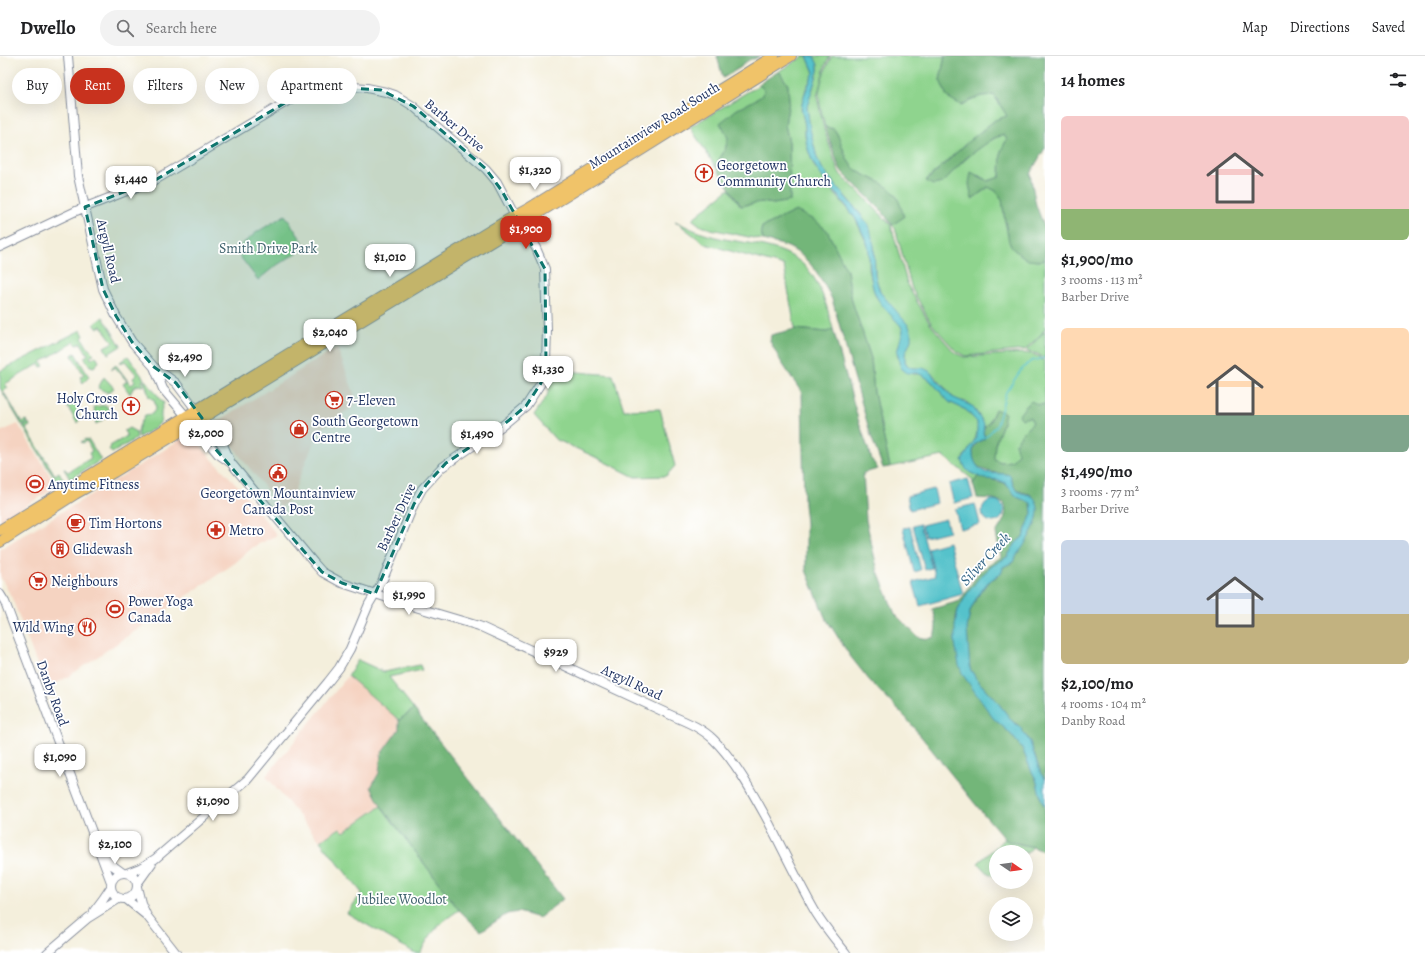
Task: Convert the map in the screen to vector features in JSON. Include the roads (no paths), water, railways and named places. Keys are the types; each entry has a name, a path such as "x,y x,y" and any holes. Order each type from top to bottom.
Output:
{"main road":[{"name":"Mountainview Road South","path":"757,71 774,56"},
{"name":"Mountainview Road South","path":"0,542 75,494 198,421 518,220 625,149 757,71 790,56"},
{"name":"Mountainview Road South","path":"0,530 186,415 518,220"}],"street":[{"name":"Argyll Road","path":"68,56 76,164 103,289 116,316 132,342 154,367 176,383 196,410 198,421 218,454 231,463 297,544 322,572 342,583 486,630 675,717 696,727 708,735 722,749 749,787 814,910 846,953"},
{"name":"Barber Drive","path":"0,247 85,207 157,179 288,101 311,94 358,87 371,88 395,95 413,106 486,169 496,182 536,248 545,269 547,330 546,362 541,383 526,406 502,426 446,464 426,484 414,504 381,584 350,649 339,668 261,764 242,783 155,859 140,868 125,873"},
{"name":"Argyll Road","path":"154,367 163,389 186,415 198,421"},
{"name":"Danby Road","path":"0,594 5,602 111,884"},
{"name":"Danby Road","path":"98,847 112,865 125,873"},
{"name":"Barber Drive","path":"137,886 155,859"},
{"path":"47,953 88,918 104,899 116,876 125,873 134,877 141,904 147,916 176,953"},
{"path":"111,884 113,894 123,899 147,916"},
{"path":"88,918 134,894 137,886"}],"water":[{"path":"807,56 814,56 818,65 818,71 807,107 810,129 817,158 823,170 869,225 874,246 875,275 880,292 909,326 911,331 911,340 905,354 905,362 912,368 923,368 929,371 952,397 972,406 984,424 983,433 985,438 974,445 973,457 976,464 981,470 987,473 1010,475 1016,490 1032,496 1038,507 1035,525 1013,562 1003,567 1002,572 987,583 977,597 970,611 967,629 970,669 978,681 1013,722 1020,727 1030,742 1041,774 1045,779 1045,806 1042,802 1036,779 1022,748 1009,732 993,718 963,675 959,665 955,643 955,626 958,610 967,594 979,578 992,566 1007,557 1016,543 1023,537 1032,513 1031,503 1017,497 1005,483 999,480 984,479 966,469 962,461 977,436 977,422 966,410 949,402 931,381 924,376 917,373 907,373 901,368 897,352 903,331 901,326 881,304 876,296 871,279 869,250 866,240 855,217 821,176 810,155 806,142 802,104 804,95 814,72"},
{"path":"968,479 973,498 954,503 949,484"},
{"path":"934,489 937,503 910,510 907,496"},
{"path":"993,500 1001,503 1004,511 1001,519 993,522 985,519 982,511 985,503"},
{"path":"975,504 980,524 960,529 955,509"},
{"path":"946,519 949,531 925,537 922,525"},
{"path":"920,524 932,568 925,570 913,526"},
{"path":"910,527 921,570 914,572 903,528"},
{"path":"949,542 963,594 920,606 913,582 935,576 928,548"}],"waterway":[{"path":"985,437 997,425 1006,392 1021,370 1031,361 1045,358"}],"place":[{"name":"Georgetown Community Church","path":"704,173"},
{"name":"7-Eleven","path":"334,400"},
{"name":"Holy Cross Church","path":"131,406"},
{"name":"South Georgetown Centre","path":"299,429"},
{"name":"Georgetown Mountainview Canada Post","path":"278,473"},
{"name":"Anytime Fitness","path":"35,484"},
{"name":"Tim Hortons","path":"76,523"},
{"name":"Metro","path":"216,530"},
{"name":"Glidewash","path":"60,549"},
{"name":"Neighbours","path":"38,581"},
{"name":"Power Yoga Canada","path":"115,609"},
{"name":"Wild Wing","path":"87,627"}],"park label":[{"name":"Smith Drive Park","path":"268,248"},
{"name":"Jubilee Woodlot","path":"402,899"}],"water label":[{"name":"Silver Creek","path":"985,559"}]}
